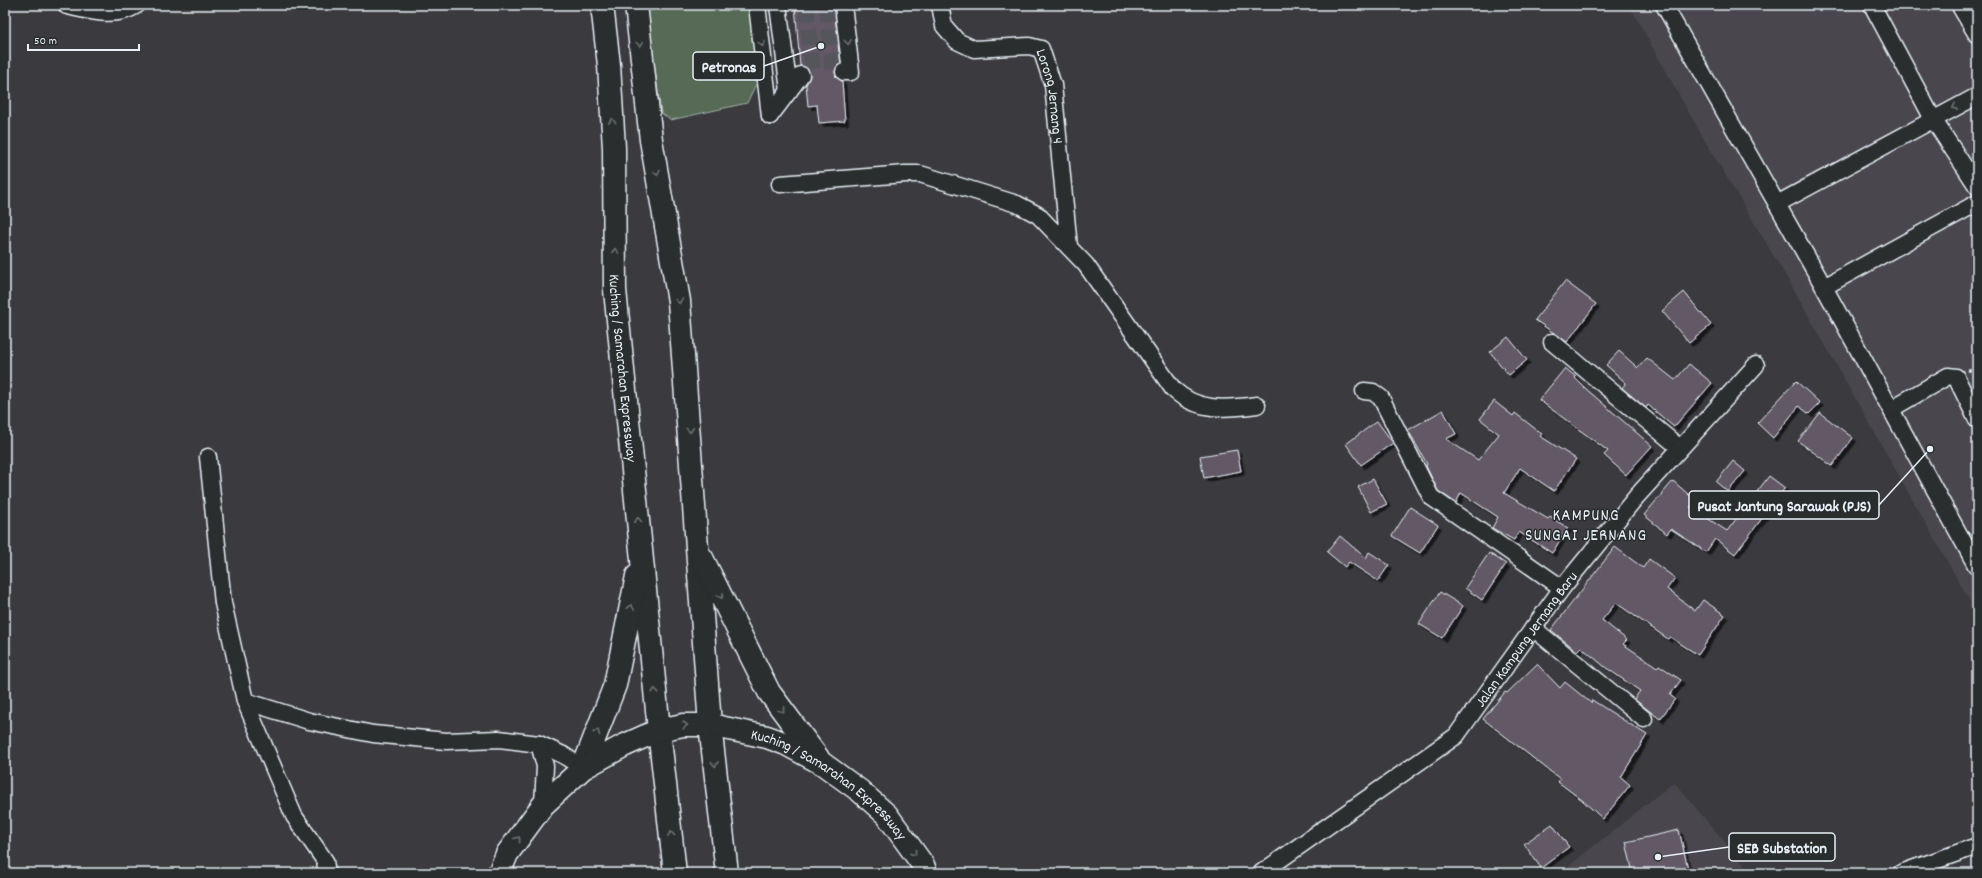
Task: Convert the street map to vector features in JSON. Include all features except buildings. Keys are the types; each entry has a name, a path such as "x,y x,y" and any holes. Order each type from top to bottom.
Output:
{"highway":[{"name":"Kuching / Samarahan Expressway","path":"602,5 609,64 614,148 615,290 659,730 675,873"},
{"path":"636,5 652,140 680,301 710,725 727,873"},
{"path":"697,548 769,692 823,764"},
{"path":"583,768 615,684 642,552"},
{"name":"Kuching / Samarahan Expressway","path":"499,873 507,854 543,805 583,768 623,746 659,730 683,725 710,725 767,738 786,744 823,764 860,791 887,815 923,865 926,873"}],"street":[{"path":"67,6 101,13 123,12 137,5"},
{"path":"757,5 770,116 801,75"},
{"path":"778,5 789,91"},
{"path":"843,5 851,72 844,72"},
{"name":"Lorong Jernang 4","path":"940,5 944,26 957,41 974,49 1029,46 1040,49 1053,85 1068,247"},
{"path":"1664,5 1824,287 1977,567"},
{"path":"1872,5 1933,119 1977,186"},
{"path":"1961,5 1961,8 1977,35"},
{"path":"1777,204 1977,96"},
{"path":"780,184 920,174 1017,204 1038,215 1086,265 1173,389 1183,398 1220,409 1257,405"},
{"path":"1824,287 1977,203"},
{"path":"1552,342 1680,448"},
{"name":"Jalan Kampung Jernang Baru","path":"1261,873 1456,736 1562,588 1637,496 1756,365"},
{"path":"1891,409 1948,376 1956,377 1977,420"},
{"path":"1364,391 1373,392 1381,398 1431,497 1562,588"},
{"path":"208,457 214,530 223,603 245,701 294,816 325,861 327,873"},
{"path":"1533,628 1644,719"},
{"path":"245,701 309,722 373,734 446,742 499,739 539,744 563,755 583,768"},
{"path":"539,744 545,766 543,805"},
{"path":"1900,873 1977,846"}],"shaded area":[{"path":"1629,5 1977,5 1977,614 1790,283 1702,136"},
{"path":"1674,782 1751,873 1560,873"}],"green space":[{"path":"646,5 749,5 757,82 747,103 671,120 661,113"}],"tunnel":[{"path":"806,5 813,74"},
{"path":"827,5 833,73"}],"place":[{"name":"Petronas","path":"821,46"},
{"name":"Pusat Jantung Sarawak (PJS)","path":"1930,449"},
{"name":"SEB Substation","path":"1658,857"}],"district":[{"name":"KAMPUNG SUNGAI JERNANG","path":"1586,524"}]}
